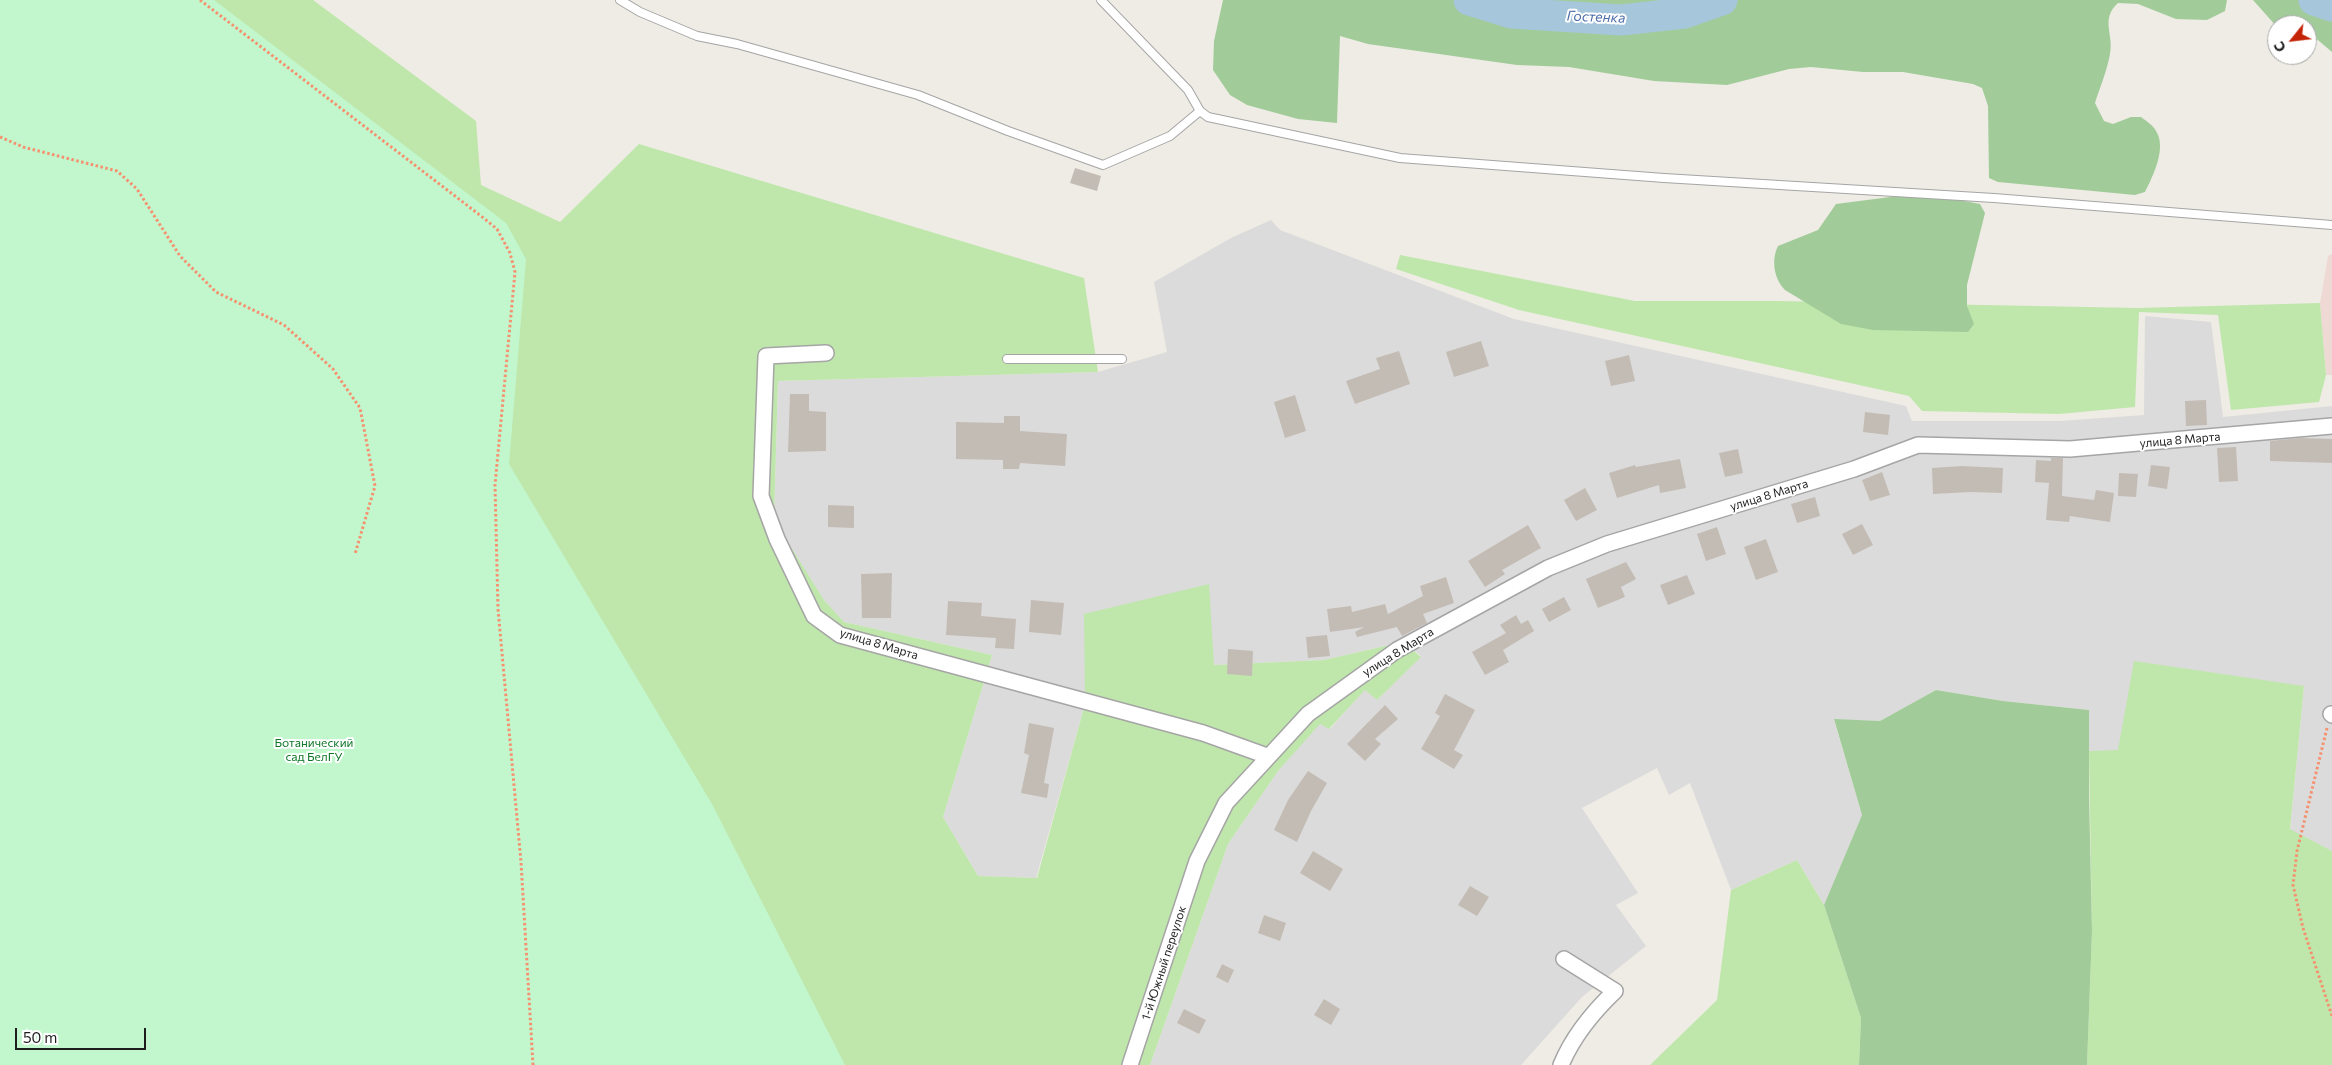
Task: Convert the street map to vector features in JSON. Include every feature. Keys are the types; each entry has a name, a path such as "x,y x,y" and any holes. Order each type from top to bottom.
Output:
{"street":[{"name":"улица 8 Марта","path":"826,353 766,356 761,496 777,539 814,616 840,635 1203,733 1267,756"},
{"name":"улица 8 Марта","path":"1197,861 1226,803 1267,756 1308,714 1397,650 1548,568 1607,544 1854,469 1918,445 2070,450 2332,426"},
{"name":"1-й Южный переулок","path":"1130,1065 1197,861"},
{"path":"1561,1065 1566,1052 1593,1012 1615,991 1564,959"}],"lane":[{"path":"620,0 655,19 697,36 737,44 918,95 1008,131 1103,164 1170,136 1200,111"},
{"path":"1101,0 1188,90 1200,111 1208,117 1400,158 1664,178 1994,198 2332,225"},
{"path":"1008,359 1122,359"}],"path":[{"path":"200,0 497,229 510,253 515,272 513,304 495,485 498,609 520,862 532,1065"},
{"path":"0,137 23,147 117,171 137,189 180,256 216,292 284,325 333,368 360,408 376,486 354,554"},
{"path":"2331,714 2297,851 2293,885 2304,928 2328,996 2332,1016"}],"shaded area":[{"path":"1271,220 1280,230 1514,319 1906,406 1912,421 2060,421 2144,415 2145,316 2211,322 2223,417 2332,406 2332,851 2290,830 2304,686 2118,751 2089,751 2089,710 2003,701 1936,690 1880,721 1834,720 1862,815 1824,905 1797,860 1731,890 1690,783 1669,795 1657,768 1582,808 1638,893 1616,905 1646,946 1582,997 1521,1065 1150,1065 1228,844 1278,771 1320,723 1330,729 1365,689 1377,700 1421,656 1403,642 1324,660 1213,665 1208,584 1085,704 1036,878 978,876 943,817 992,655 844,622 824,600 774,521 778,381 1098,372 1167,352 1154,282 1231,238"},
{"path":"2332,254 2332,375 2326,375 2320,303 2328,256"}],"green space":[{"path":"0,0 313,0 476,121 481,185 560,222 639,144 1084,278 1098,372 778,381 774,520 824,600 844,622 992,655 943,817 978,876 1037,878 1085,704 1084,614 1209,584 1214,665 1324,660 1403,642 1421,657 1377,700 1365,690 1329,729 1320,724 1278,771 1228,844 1150,1065 248,1065"},
{"name":"Ботанический сад БелГУ","path":"0,0 214,0 506,223 526,259 509,464 712,804 845,1065 0,1065"},
{"path":"1223,0 2227,0 2225,11 2207,20 2176,19 2138,4 2118,3 2110,15 2110,54 2095,103 2104,121 2113,124 2131,117 2141,117 2156,131 2160,145 2158,162 2145,192 2135,195 1998,182 1989,178 1988,106 1982,88 1973,84 1903,72 1863,72 1811,67 1789,69 1727,85 1654,81 1569,67 1517,65 1368,44 1340,36 1337,123 1298,119 1247,105 1230,95 1213,70 1214,41"},
{"path":"2253,0 2332,0 2332,52 2317,39 2317,15 2267,16"},
{"path":"1898,196 1939,196 1980,204 1985,213 1967,285 1967,306 1974,324 1968,332 1873,330 1841,324 1781,286 1776,275 1774,263 1778,246 1818,230 1836,204"},
{"path":"1400,255 1635,301 1778,301 2138,308 2320,303 2326,375 2319,402 2231,410 2218,315 2139,312 2135,407 2059,414 1922,411 1909,396 1519,310 1396,269"},
{"path":"2134,661 2304,686 2290,829 2332,851 2332,1065 2087,1065 2092,931 2089,751 2118,750"},
{"path":"1936,690 2003,701 2089,710 2092,931 2087,1065 1859,1065 1861,1018 1824,905 1862,815 1834,719 1880,721"},
{"path":"1797,860 1824,905 1861,1018 1859,1065 1650,1065 1717,1000 1731,890"}],"building":[{"path":"1075,168 1101,176 1097,191 1070,183"},
{"path":"1481,341 1489,366 1454,377 1446,352"},
{"path":"1399,351 1410,384 1355,404 1346,381 1380,369 1376,358"},
{"path":"1629,355 1635,381 1611,386 1605,361"},
{"path":"790,394 809,394 809,411 826,412 826,451 788,452"},
{"path":"1295,395 1306,431 1285,438 1274,402"},
{"path":"2206,400 2207,425 2186,426 2185,401"},
{"path":"1865,412 1890,415 1888,435 1863,432"},
{"path":"1004,416 1020,416 1020,431 1067,434 1065,466 1020,463 1019,469 1003,469 1003,460 956,459 956,422 1004,423"},
{"path":"2300,438 2332,439 2332,463 2270,461 2270,441"},
{"path":"2236,447 2238,481 2219,482 2217,448"},
{"path":"1738,449 1743,473 1725,477 1719,453"},
{"path":"2051,458 2063,458 2062,496 2094,500 2096,490 2114,493 2110,522 2070,516 2069,522 2046,520 2049,483 2035,482 2036,460 2051,461"},
{"path":"1680,459 1686,488 1660,493 1659,485 1617,498 1609,473 1635,465 1636,467"},
{"path":"2151,465 2170,467 2167,489 2148,486"},
{"path":"1962,466 2003,468 2002,493 1933,494 1932,468"},
{"path":"1882,472 1890,495 1870,501 1862,480"},
{"path":"2119,473 2138,474 2136,497 2118,496"},
{"path":"1585,488 1597,510 1576,521 1564,500"},
{"path":"1815,497 1820,516 1797,523 1791,504"},
{"path":"828,505 854,506 854,528 828,527"},
{"path":"1862,524 1873,545 1853,555 1842,534"},
{"path":"1528,525 1541,548 1502,570 1505,574 1485,587 1468,561"},
{"path":"1717,527 1726,554 1706,561 1697,534"},
{"path":"1766,539 1778,572 1756,580 1744,547"},
{"path":"1626,562 1636,579 1621,587 1625,597 1598,608 1586,579"},
{"path":"892,573 891,618 862,618 861,574"},
{"path":"1687,575 1695,594 1668,605 1660,585"},
{"path":"1446,577 1454,603 1423,614 1427,623 1402,636 1397,627 1357,637 1355,632 1364,627 1330,632 1327,609 1351,606 1352,612 1385,604 1388,614 1423,596 1420,586"},
{"path":"1564,597 1571,610 1549,622 1542,609"},
{"path":"1031,600 1064,603 1061,635 1029,632"},
{"path":"948,601 982,603 981,616 1016,619 1014,649 995,648 996,638 946,635"},
{"path":"1516,615 1521,624 1528,620 1534,631 1503,650 1509,662 1485,675 1472,652 1506,633 1500,625"},
{"path":"1327,635 1330,656 1308,658 1306,637"},
{"path":"1228,649 1253,651 1252,676 1227,674"},
{"path":"1445,694 1475,710 1454,750 1463,755 1454,769 1421,749 1440,716 1435,713"},
{"path":"1385,705 1398,719 1375,739 1381,744 1365,761 1347,744"},
{"path":"1029,723 1054,728 1044,783 1049,784 1047,798 1021,793 1029,755 1024,753"},
{"path":"1308,771 1327,783 1311,811 1297,842 1274,830 1288,800"},
{"path":"1313,851 1343,869 1330,891 1300,873"},
{"path":"1470,886 1489,897 1477,916 1458,905"},
{"path":"1264,915 1286,923 1280,941 1258,933"},
{"path":"1222,964 1234,970 1228,983 1216,977"},
{"path":"1324,999 1340,1009 1331,1025 1314,1015"},
{"path":"1184,1009 1206,1020 1199,1034 1177,1023"}],"waterway":[{"name":"Гостенка","path":"1469,0 1511,13 1621,20 1685,13 1722,0"},
{"name":"Гостенка","path":"2314,0 2332,6"}]}
